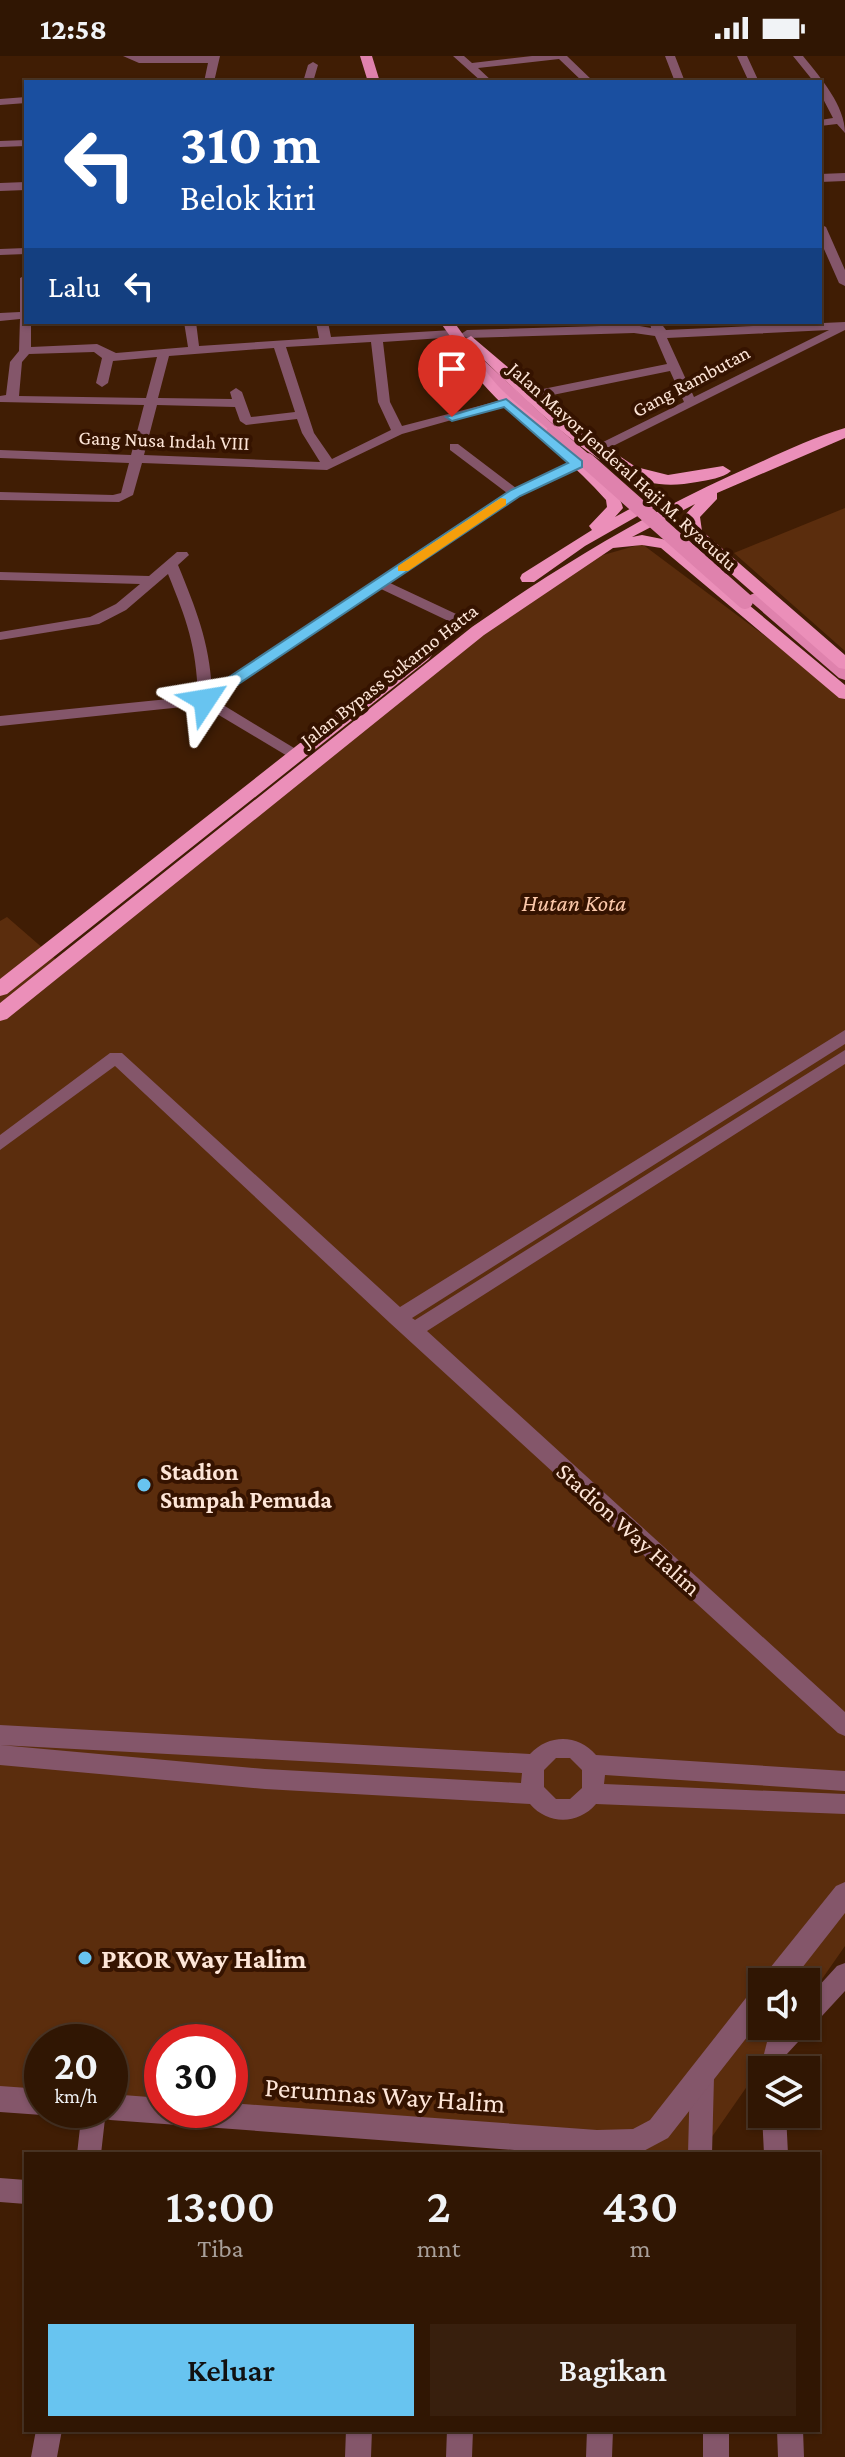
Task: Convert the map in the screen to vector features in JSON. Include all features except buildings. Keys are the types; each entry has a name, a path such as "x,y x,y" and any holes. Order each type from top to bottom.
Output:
{"highway":[{"path":"460,333 614,461 638,482 640,489 636,495 626,497 609,493"},
{"path":"460,333 471,363 506,403 614,499 615,508 579,543"},
{"name":"Jalan Bypass Sukarno Hatta","path":"0,989 294,754 345,726 478,631 601,549 723,478 845,421"},
{"name":"Jalan Bypass Sukarno Hatta","path":"0,1014 464,623 579,543 622,518 845,433"},
{"path":"614,461 634,473 655,479 723,478"},
{"path":"694,533 690,521 695,511 723,478"},
{"path":"845,664 694,533 678,526 662,526 657,533 666,544 845,691"},
{"path":"601,549 638,540 666,544"}],"main road":[{"path":"372,58 374,80"},
{"path":"372,58 384,80"},
{"name":"Jalan Mayor Jenderal Haji M. Ryacudu","path":"460,333 558,430 750,600"},
{"path":"750,600 845,675"},
{"path":"750,600 845,691"}],"street":[{"path":"458,56 486,80"},
{"path":"469,66 561,56 587,80"},
{"path":"670,56 679,80"},
{"path":"742,56 753,80"},
{"path":"798,56 818,80"},
{"path":"129,58 214,58 209,80"},
{"path":"309,80 313,65"},
{"path":"822,86 844,123"},
{"path":"0,102 24,100"},
{"path":"822,123 844,123"},
{"path":"0,144 24,143"},
{"path":"822,178 845,177"},
{"path":"0,187 24,186"},
{"path":"822,232 845,283"},
{"path":"0,252 24,251"},
{"path":"0,317 24,315"},
{"path":"26,324 25,351 16,362 6,399 153,402 237,397 245,420 302,415"},
{"path":"190,324 194,350"},
{"path":"322,324 326,342"},
{"path":"25,351 97,348 108,357 377,340 503,328 845,327"},
{"name":"Gang Rambutan","path":"599,449 784,354 845,327"},
{"path":"656,328 691,404"},
{"path":"377,340 384,402 398,431"},
{"path":"279,344 308,433 325,456 327,466 398,431 506,403"},
{"path":"0,496 122,498 127,495 164,353"},
{"path":"102,383 108,357"},
{"path":"533,395 673,367"},
{"path":"454,447 515,493"},
{"name":"Gang Nusa Indah VIII","path":"0,454 327,466"},
{"path":"0,721 205,700 515,493 577,464"},
{"path":"0,636 94,621 121,607 176,559 203,654 205,700"},
{"path":"398,573 405,594"},
{"path":"0,576 152,580"},
{"path":"382,584 464,623"},
{"path":"205,700 294,754"},
{"path":"397,1318 845,1036"},
{"path":"412,1331 845,1056"},
{"name":"Stadion Way Halim","path":"0,1144 116,1057 845,1726"},
{"path":"0,1735 535,1764"},
{"path":"95,1764 99,1739"},
{"path":"197,1773 201,1744"},
{"path":"562,1749 583,1756 591,1764 596,1784 593,1794 586,1803 565,1810 553,1808 536,1794 531,1784 535,1764 551,1751 562,1749"},
{"path":"0,1755 197,1773 536,1794"},
{"path":"591,1764 845,1781"},
{"path":"593,1794 845,1804"},
{"path":"786,1968 845,1894"},
{"path":"820,2002 845,1974"},
{"path":"597,2149 635,2142 656,2132 748,2016"},
{"path":"700,2152 702,2077"},
{"path":"0,2099 24,2101"},
{"name":"Perumnas Way Halim","path":"128,2109 465,2144 597,2149"},
{"path":"89,2152 92,2128"},
{"path":"775,2128 776,2152"},
{"path":"0,2190 24,2192"},
{"path":"44,2457 49,2432"},
{"path":"358,2457 359,2432"},
{"path":"459,2457 460,2432"},
{"path":"599,2457 600,2432"},
{"path":"716,2432 716,2457"},
{"path":"790,2432 791,2457"}],"green space":[{"path":"845,508 845,651 734,553"},
{"name":"PKOR Way Halim","path":"642,544 845,696 845,1946 820,1982 820,1968 748,1968 748,2040 779,2040 768,2056 748,2056 748,2085 701,2152 589,2152 248,2120 248,2024 144,2024 144,2110 128,2109 128,2024 24,2024 24,2101 0,2100 0,921 7,917 60,963 526,595 596,557"}],"slow traffic":[{"path":"403,569 447,536 501,502"}],"place":[{"name":"Stadion Sumpah Pemuda","path":"144,1485"},
{"name":"PKOR Way Halim","path":"85,1958"}],"route":[{"path":"205,700 382,584 447,536 515,493 577,464 506,403 452,417"}],"park label":[{"name":"Hutan Kota","path":"574,902"}]}
